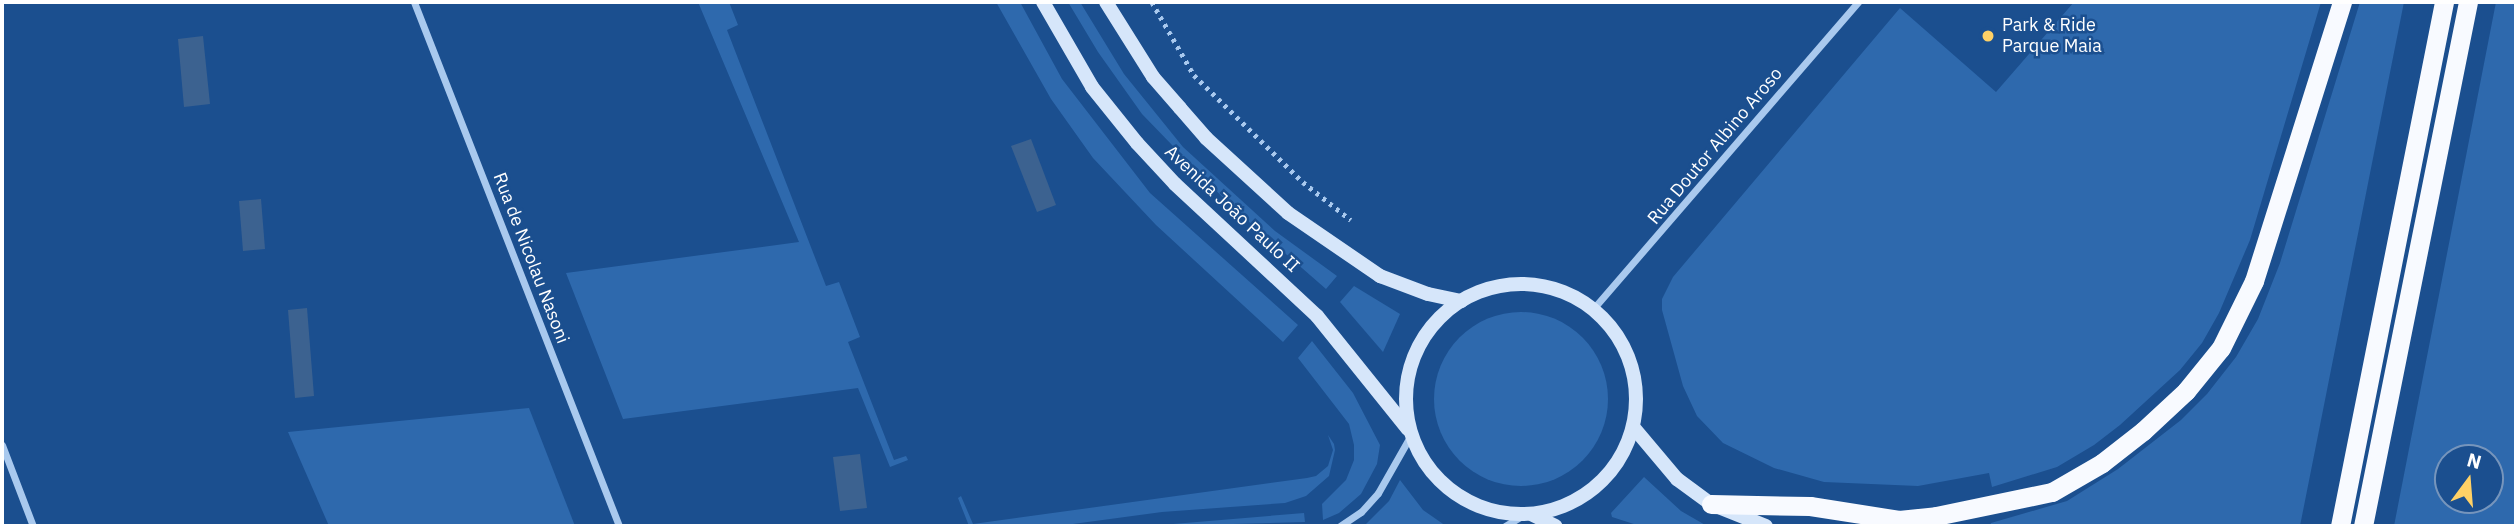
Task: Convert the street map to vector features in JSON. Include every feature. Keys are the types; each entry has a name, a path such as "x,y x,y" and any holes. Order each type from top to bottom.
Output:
{"highway":[{"path":"1711,504 1810,506 1899,520 1957,513 2052,492 2102,463 2186,391 2221,348 2254,281 2342,2"},
{"path":"2340,526 2444,2"},
{"path":"2362,526 2468,2"}],"main road":[{"name":"Avenida João Paulo II","path":"1043,2 1092,87 1137,143 1175,184 1317,316 1411,434"},
{"name":"Avenida João Paulo II","path":"1105,2 1153,76 1206,138 1288,213 1380,276 1428,294 1461,301"},
{"path":"1527,514 1566,506 1596,488 1619,461 1633,428 1637,391 1634,372 1619,337 1593,309 1563,292 1528,284 1493,287 1461,301 1425,335 1410,366 1405,399 1411,434 1422,459 1448,488 1483,509 1527,514 1556,526"},
{"path":"1633,428 1676,479 1711,504 1766,526"}],"street":[{"name":"Rua de Nicolau Nasoni","path":"414,2 619,526"},
{"name":"Rua Doutor Albino Aroso","path":"1593,309 1858,2"},
{"path":"1340,526 1361,512 1378,493 1411,434"},
{"path":"2,445 33,526"},
{"path":"1504,526 1527,514"}],"path":[{"path":"1152,2 1194,75 1303,182 1358,225"}],"shaded area":[{"path":"698,2 729,2 738,25 727,30 826,286 839,282 860,337 848,342 894,460 906,456 908,460 890,467 858,388 623,419 566,273 799,242"},
{"path":"996,2 1020,2 1062,79 1150,193 1298,325 1283,342 1156,225 1093,158 1051,99"},
{"path":"1068,2 1080,2 1124,74 1183,147 1275,231 1337,276 1326,289 1232,207 1142,114 1098,52"},
{"path":"2074,2 2321,2 2250,240 2219,313 2202,343 2180,370 2094,445 2057,467 1992,487 1989,473 1918,486 1824,482 1774,468 1723,443 1697,416 1683,386 1662,310 1662,299 1673,277 1900,8 1996,92"},
{"path":"2360,2 2404,2 2300,526 1990,526 1991,523 2067,501 2118,469 2181,420 2207,394 2236,357 2258,319 2280,263"},
{"path":"2496,2 2516,2 2516,526 2394,526"},
{"path":"203,36 210,104 184,107 178,39"},
{"path":"1031,139 1056,205 1037,212 1011,146"},
{"path":"261,199 265,249 243,251 239,201"},
{"path":"1354,286 1400,314 1383,352 1340,302"},
{"path":"307,308 314,396 295,398 288,310"},
{"path":"1521,312 1554,319 1582,338 1601,366 1608,399 1601,432 1582,460 1554,479 1521,486 1488,479 1460,460 1441,432 1434,399 1441,366 1460,338 1488,319"},
{"path":"1312,341 1353,393 1380,445 1377,464 1361,494 1339,513 1323,520 1322,504 1346,480 1354,460 1354,445 1349,424 1298,358"},
{"path":"529,408 575,526 329,526 288,432"},
{"path":"1328,435 1335,450 1329,476 1306,496 1285,503 1162,512 1058,526 969,526 958,498 961,496 973,524 1307,478 1316,476 1328,466 1333,450"},
{"path":"860,454 867,508 840,511 833,457"},
{"path":"1644,477 1681,511 1707,526 1640,526 1612,517 1611,513"},
{"path":"1400,480 1423,510 1446,526 1364,526 1389,501"},
{"path":"1304,513 1305,522 1157,526 1173,524"}],"place":[{"name":"Park & Ride Parque Maia","path":"1988,36"}]}
